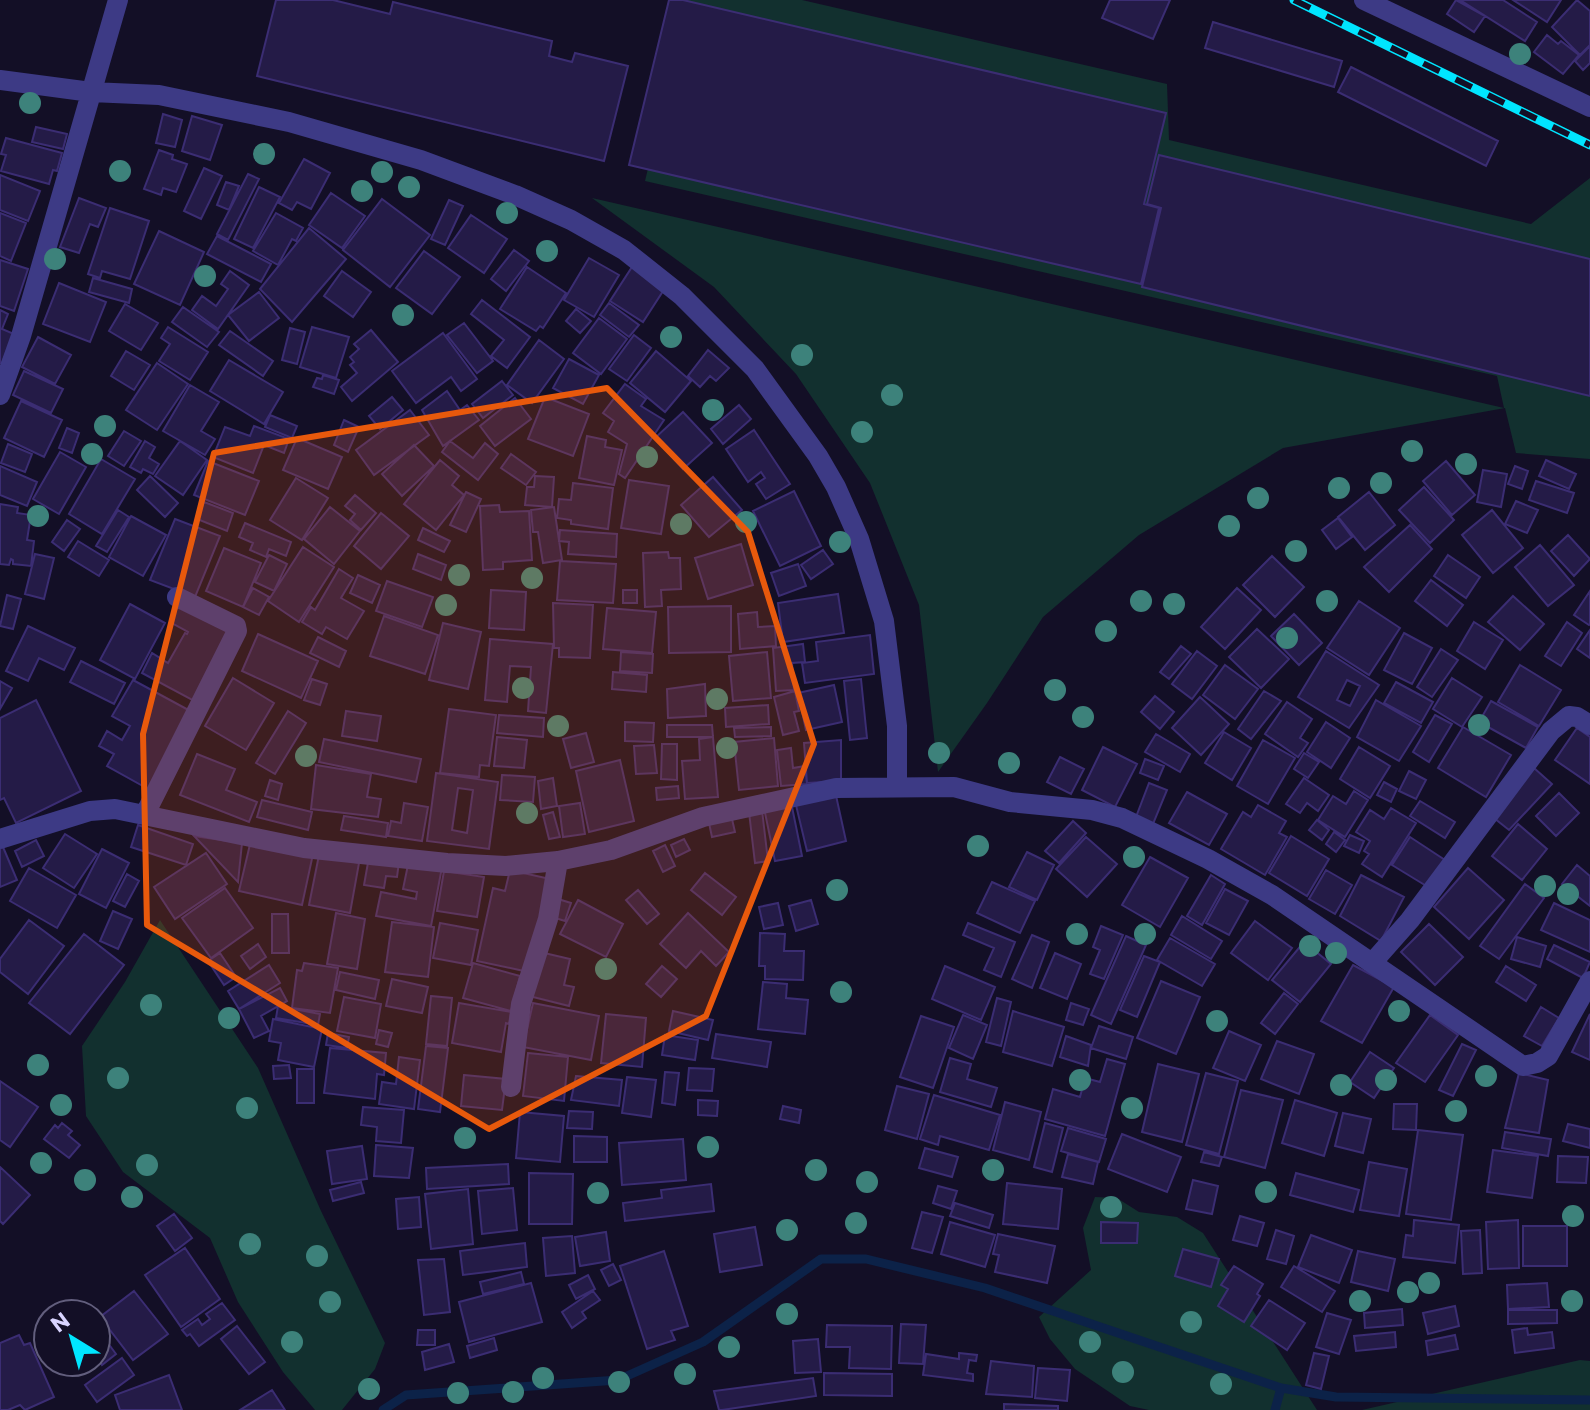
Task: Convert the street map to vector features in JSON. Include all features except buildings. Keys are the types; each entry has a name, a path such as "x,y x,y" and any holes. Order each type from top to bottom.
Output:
{"street":[{"path":"0,395 21,336 118,0"},
{"path":"1364,0 1590,107"},
{"path":"0,80 91,92 159,95 289,122 421,160 515,195 571,220 624,250 682,296 755,369 788,412 830,477 859,539 884,621 897,726 897,786"},
{"path":"145,814 237,631 236,626 177,597"},
{"path":"1372,963 1410,920 1551,731 1569,716 1590,725"},
{"path":"0,839 90,811 115,809 209,830 341,853 506,866 558,861 611,850 703,817 836,788 954,787 1010,802 1092,810 1122,818 1208,859 1272,895 1523,1066 1537,1063 1548,1056 1590,981"},
{"path":"511,1087 521,1004 548,919 558,861"}],"highlighted area":[{"path":"607,388 748,532 814,744 706,1016 489,1129 147,925 143,734 214,453"}],"green space":[{"path":"688,0 802,0 1167,84 1169,140 1531,224 1590,178 1590,459 1516,453 1505,408 1283,448 1139,535 1043,617 938,772 919,605 870,483 796,374 714,287 592,198 1504,408 1497,376 645,181"},
{"path":"160,920 258,1068 321,1211 385,1343 375,1369 342,1410 315,1410 283,1372 238,1302 210,1238 123,1172 86,1116 82,1046 125,982"},
{"path":"1095,1197 1117,1198 1139,1212 1177,1217 1203,1233 1317,1410 1149,1410 1130,1406 1075,1369 1050,1339 1039,1317 1091,1270 1083,1228"},
{"path":"1580,1360 1590,1361 1590,1410 1362,1410"}],"waterway":[{"path":"383,1410 406,1395 618,1380 703,1342 821,1259 866,1259 985,1288 1281,1388 1336,1397 1590,1400"},
{"path":"1275,1410 1281,1388"}],"railway":[{"path":"1294,0 1590,145"}]}
